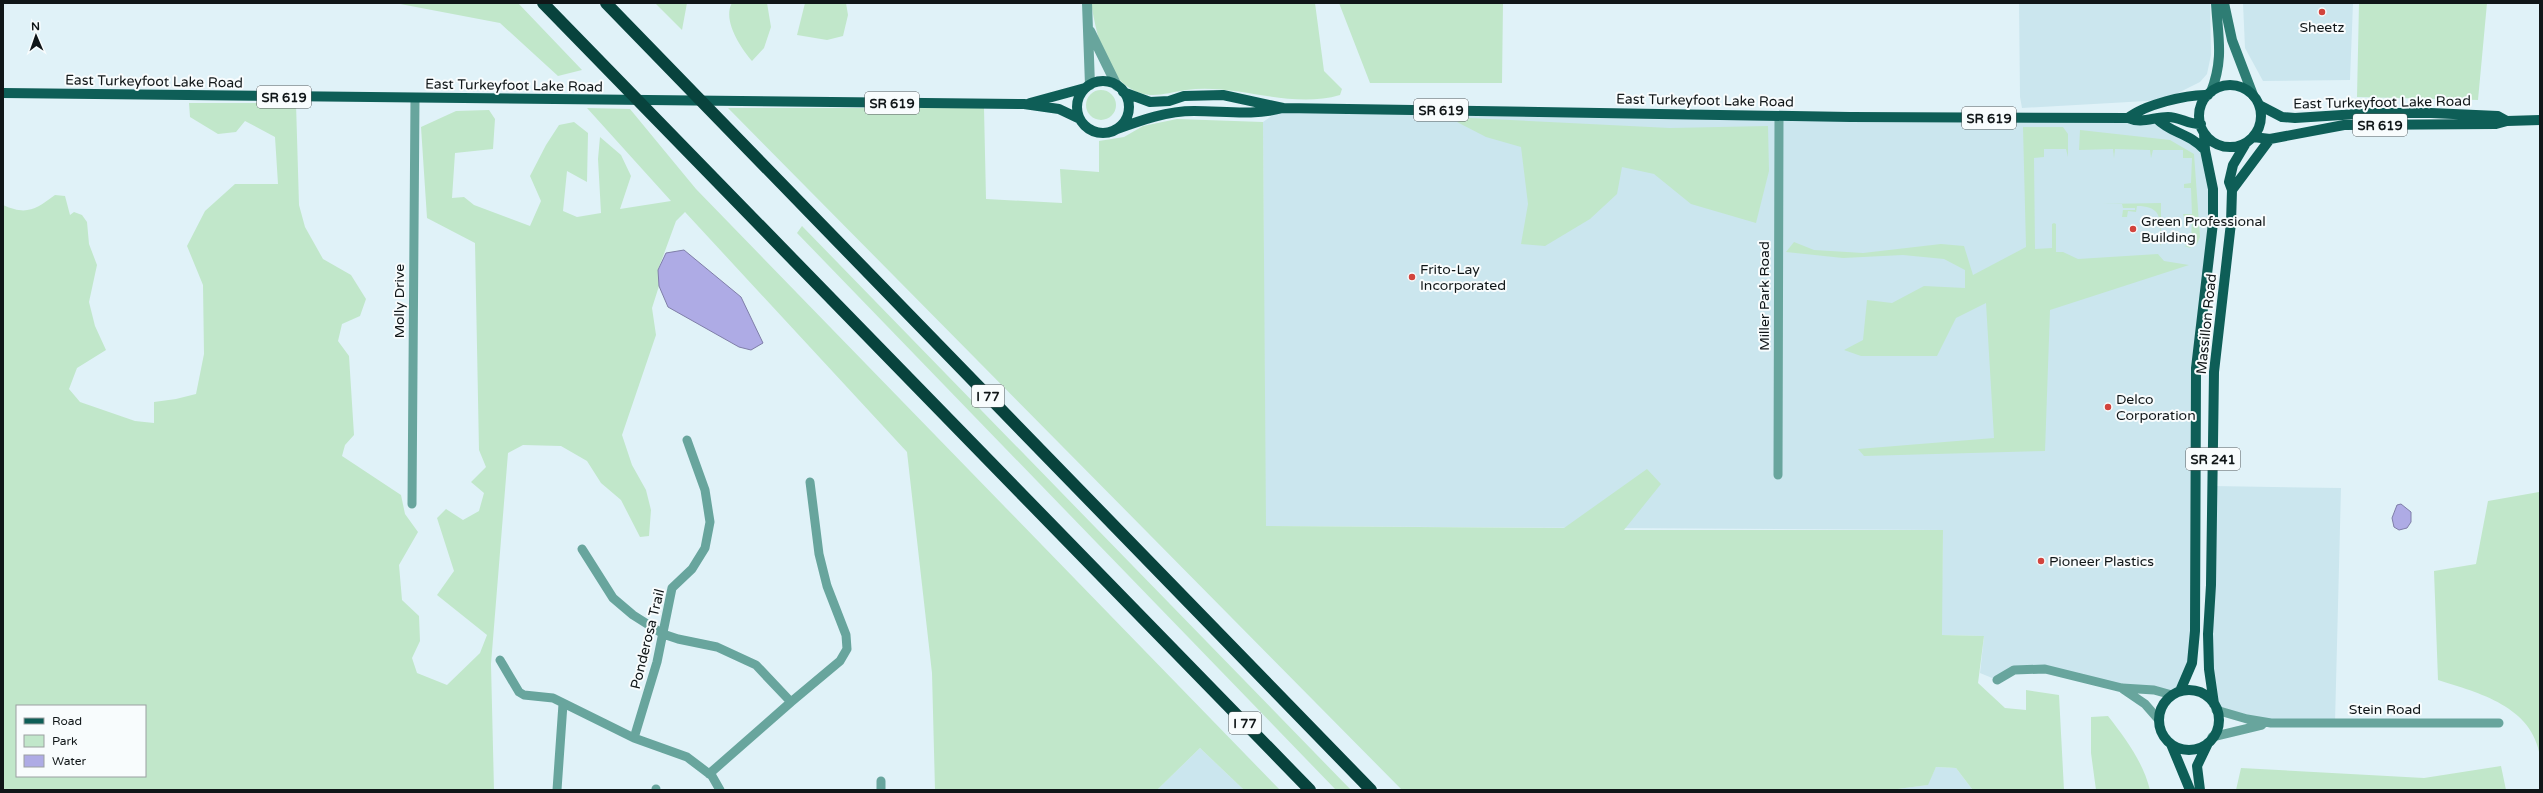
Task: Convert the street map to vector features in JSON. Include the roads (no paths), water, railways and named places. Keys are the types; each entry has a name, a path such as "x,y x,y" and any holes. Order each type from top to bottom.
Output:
{"highway":[{"name":"I 77","path":"543,3 1310,790"},
{"name":"I 77","path":"606,3 1371,790"}],"main road":[{"path":"2216,3 2220,58 2219,69 2210,94 2201,106 2202,128 2210,140 2223,145 2237,146 2249,140 2261,120 2259,105 2253,95 2232,40 2224,3"},
{"path":"1101,82 1120,89 1127,99 1127,116 1117,129 1109,132 1096,132 1085,126 1080,119 1077,103 1088,87 1101,82"},
{"path":"2210,94 2229,85 2238,86 2253,95"},
{"name":"East Turkeyfoot Lake Road","path":"1024,104 1088,87"},
{"name":"East Turkeyfoot Lake Road","path":"1120,89 1150,102 1169,101 1184,96 1223,94 1283,108 1779,116 2128,118 2135,121 2167,117 2182,119 2202,128"},
{"name":"East Turkeyfoot Lake Road","path":"3,93 1024,104 1059,109 1080,119"},
{"name":"East Turkeyfoot Lake Road","path":"2128,118 2136,111 2196,94 2210,94"},
{"name":"East Turkeyfoot Lake Road","path":"2259,105 2282,117 2295,118 2373,113 2431,113 2498,116 2507,121"},
{"name":"East Turkeyfoot Lake Road","path":"1117,129 1160,114 1193,111 1262,113 1283,108"},
{"path":"2157,119 2164,126 2186,134 2205,150"},
{"name":"East Turkeyfoot Lake Road","path":"2249,140 2270,139 2344,125 2496,124 2507,121 2540,120"},
{"name":"Massillon Road","path":"2176,693 2192,663 2195,631 2196,368 2213,223 2213,189 2202,128"},
{"path":"2232,190 2270,139"},
{"name":"Massillon Road","path":"2215,707 2208,634 2212,585 2214,372 2231,223 2232,190 2229,182 2233,165 2249,140"},
{"path":"2176,693 2200,692 2215,707"},
{"name":"SR 241","path":"2159,720 2165,702 2176,693"},
{"name":"SR 241","path":"2200,790 2197,766 2218,725 2215,707"},
{"path":"2159,720 2160,729 2171,744 2190,790"},
{"path":"2171,744 2190,750 2210,740"}],"street":[{"path":"1087,3 1089,29 1088,87"},
{"path":"1089,29 1120,89"},
{"name":"Molly Drive","path":"412,504 415,98"},
{"name":"Miller Park Road","path":"1778,475 1779,116"},
{"name":"Ponderosa Trail","path":"634,738 663,634 672,588 692,569 705,548 710,522 705,490 687,440"},
{"path":"709,774 790,702 840,661 847,648 843,624 827,586 819,554 810,482"},
{"path":"582,549 613,598 633,615 663,634 737,654 756,665 790,702"},
{"path":"500,660 519,692 524,695 553,698 634,738 687,757 709,774 720,790"},
{"path":"1998,680 2014,670 2045,669 2075,675 2122,688 2176,693"},
{"path":"2122,688 2145,704 2159,720"},
{"path":"557,790 563,704"},
{"name":"Stein Road","path":"2215,707 2247,719 2271,723 2499,723"},
{"name":"Stein Road","path":"2210,740 2241,728 2271,723"}],"water":[{"path":"684,250 741,297 763,343 751,350 739,347 668,307 659,286 658,270 666,253"},
{"path":"2401,504 2411,512 2411,522 2407,528 2399,530 2394,527 2392,518 2397,505"}],"place":[{"name":"Sheetz","path":"2322,12"},
{"name":"Green Professional Building","path":"2133,229"},
{"name":"Frito-Lay Incorporated","path":"1412,277"},
{"name":"Delco Corporation","path":"2108,407"},
{"name":"Pioneer Plastics","path":"2041,561"}]}
